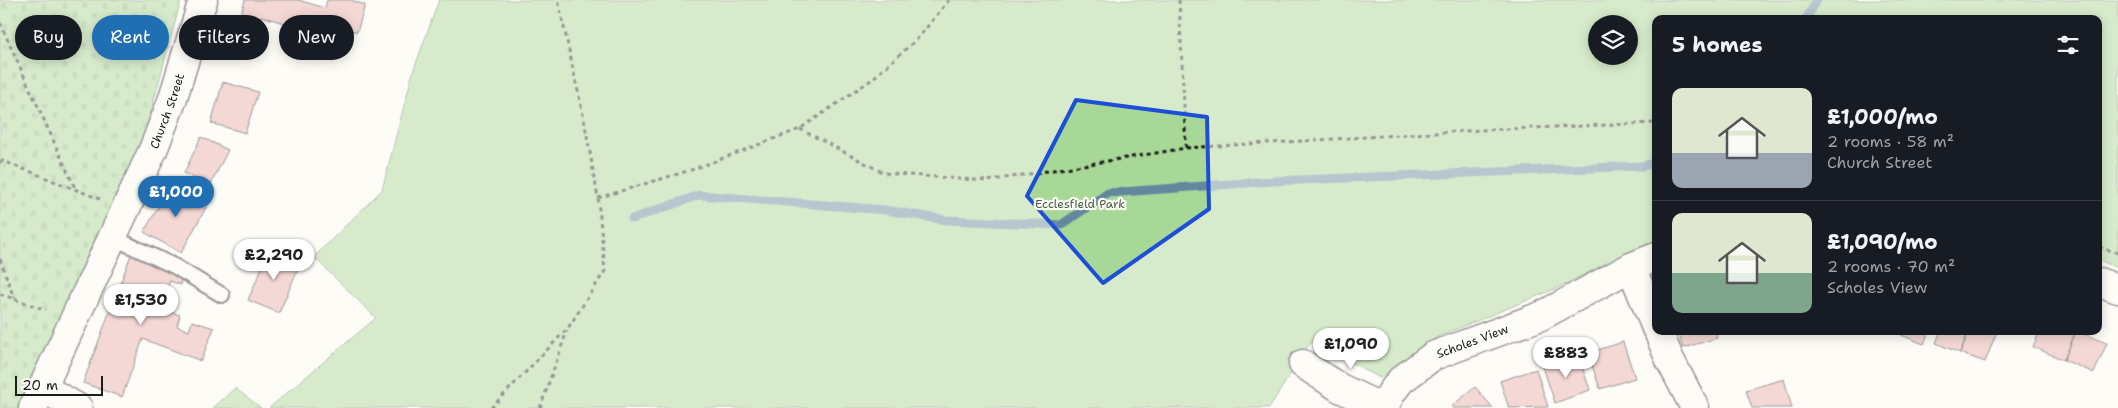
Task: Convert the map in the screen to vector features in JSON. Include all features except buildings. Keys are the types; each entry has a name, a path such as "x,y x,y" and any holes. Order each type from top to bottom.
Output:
{"street":[{"name":"Church Street","path":"38,398 154,150 172,101 203,0"},
{"name":"Scholes View","path":"1303,364 1340,388 1383,408 1401,380 1434,356 1541,316 1631,267 1652,259"},
{"path":"1631,267 1652,318"},
{"path":"2102,283 2118,289"},
{"path":"1659,335 1695,408"},
{"path":"38,398 78,408"}],"lane":[{"path":"114,238 174,266 222,295"}],"path":[{"path":"491,408 568,328 605,271 598,198 584,119 558,0"},
{"path":"598,198 694,169 800,129 870,80 918,38 949,0"},
{"path":"1179,0 1186,148"},
{"path":"0,23 75,188"},
{"path":"800,129 884,173 987,181 1186,148 1481,130 1652,123"},
{"path":"0,162 3,161 75,188 127,210"},
{"path":"2102,248 2118,253"},
{"path":"0,259 14,298"},
{"path":"0,294 73,321"},
{"path":"540,408 568,328"}],"highlighted area":[{"path":"1076,100 1207,117 1209,209 1103,283 1027,196"}],"green space":[{"path":"0,0 181,0 169,44 169,15 92,15 92,60 165,60 145,133 19,408 0,408"},
{"name":"Ecclesfield Park","path":"439,0 2118,0 2118,268 2102,261 2102,15 1652,15 1652,242 1550,291 1437,337 1380,378 1311,341 1269,408 269,408 376,318 314,257 382,190 413,72"},
{"path":"235,388 261,408 213,408"}],"waterway":[{"path":"1808,15 1817,0"},
{"path":"632,219 699,195 885,210 946,220 1061,225 1108,193 1273,181 1642,166 1652,164"}]}
